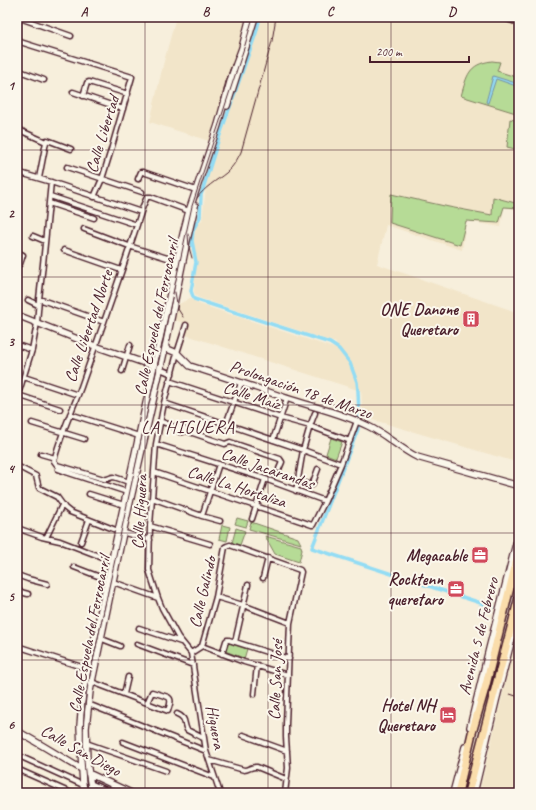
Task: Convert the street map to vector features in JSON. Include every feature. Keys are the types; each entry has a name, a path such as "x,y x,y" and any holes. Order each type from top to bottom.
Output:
{"highway":[{"name":"Avenida 5 de Febrero","path":"458,793 519,551"},
{"name":"Avenida 5 de Febrero","path":"468,793 519,597"},
{"path":"485,728 496,701"},
{"path":"472,734 476,707"}],"main road":[{"path":"504,17 519,22"}],"street":[{"path":"17,17 71,36"},
{"name":"Calle Espuela del Ferrocarril","path":"85,793 83,785 80,726 82,702 88,669 121,532 157,368 177,260 189,211 218,125 250,17"},
{"name":"Calle Espuela del Ferrocarril","path":"157,368 165,348 193,212 246,50 255,17"},
{"name":"Calle Libertad","path":"17,41 132,77 102,179 94,197"},
{"path":"17,70 44,80"},
{"path":"83,96 87,83 89,82 128,94"},
{"path":"73,92 123,110"},
{"path":"17,129 46,142 47,140 71,148"},
{"path":"38,178 46,142"},
{"path":"67,167 142,192"},
{"path":"17,172 141,212"},
{"path":"138,179 141,172 143,172 196,190"},
{"path":"51,182 37,323 32,350 17,396 60,409"},
{"path":"50,196 137,225"},
{"name":"Calle Libertad Norte","path":"55,460 63,433 104,322 147,197 189,211"},
{"path":"49,203 94,218"},
{"path":"84,229 129,246 177,260"},
{"path":"33,236 45,241"},
{"path":"64,250 121,270"},
{"path":"17,252 23,255 20,264"},
{"path":"39,299 104,322"},
{"path":"28,300 38,305"},
{"path":"17,315 95,346 172,374"},
{"name":"Calle Higuera","path":"186,325 177,352 164,403 156,444 150,526 149,570 162,608 181,642 192,653"},
{"path":"17,344 32,350"},
{"path":"122,371 130,345"},
{"name":"Prolongación 18 de Marzo","path":"165,348 177,352 190,366 357,421 384,435 417,457 519,486"},
{"path":"24,377 78,395"},
{"name":"Calle Maíz","path":"170,381 234,403 310,426 350,441"},
{"path":"226,424 241,383"},
{"path":"273,440 287,398"},
{"path":"164,403 341,464"},
{"path":"296,491 302,450 315,413"},
{"path":"70,414 139,436"},
{"path":"160,420 225,444 230,442 280,459 282,462 280,469"},
{"path":"326,502 357,421"},
{"path":"32,423 84,439"},
{"name":"Calle Espuela del Ferrocarril","path":"92,793 88,773 86,743 88,704 102,639 112,561 121,532 124,506 139,436 145,423"},
{"name":"Calle Jacarandas","path":"156,444 265,479 326,502"},
{"path":"41,454 55,460 57,465 67,470 127,492"},
{"path":"202,516 219,464"},
{"path":"17,466 35,475 39,488 57,497 68,511 121,532 150,540"},
{"path":"58,469 106,480 114,477 129,482"},
{"path":"298,481 312,485 318,469"},
{"name":"Calle La Hortaliza","path":"154,472 313,525 326,502"},
{"path":"252,519 265,479"},
{"path":"89,494 124,506"},
{"path":"152,498 220,521"},
{"path":"46,538 62,505"},
{"path":"81,542 89,520"},
{"path":"150,526 210,544"},
{"path":"17,528 60,541 112,561"},
{"name":"Avenida 5 de Febrero","path":"453,793 476,707 489,649 519,532"},
{"name":"Calle Galindo","path":"202,646 216,597 226,547 230,546 268,558"},
{"path":"263,578 268,558"},
{"name":"Calle San José","path":"268,558 300,570 301,572 290,623 286,724 288,768 285,793"},
{"path":"74,567 158,598"},
{"path":"17,575 47,584"},
{"path":"235,642 248,585"},
{"path":"17,591 28,594"},
{"path":"216,597 243,605 290,623"},
{"name":"Avenida 5 de Febrero","path":"473,793 519,611"},
{"path":"139,628 181,642"},
{"path":"102,639 120,646"},
{"path":"222,654 227,640 289,659"},
{"path":"137,644 193,665 192,653 202,646 244,662 288,675"},
{"path":"17,646 88,669"},
{"name":"Higuera","path":"193,665 206,751 220,793"},
{"path":"254,694 257,665"},
{"path":"124,694 128,677"},
{"path":"92,682 124,694 147,703 168,711 171,700 168,697 152,692 147,703"},
{"path":"88,704 206,751"},
{"path":"177,714 182,716 187,730 204,738"},
{"name":"Calle San Diego","path":"17,732 88,773 130,793"},
{"path":"243,734 287,751"},
{"path":"123,742 214,777"},
{"path":"86,743 166,771"},
{"path":"17,755 83,785"},
{"path":"208,760 244,770 252,767 257,768 286,779"},
{"path":"17,769 71,793"},
{"path":"90,783 113,793"}],"shaded area":[{"path":"176,17 248,17 243,37 209,141 150,122"},
{"path":"259,17 492,17 519,25 519,210 504,207 501,227 466,221 462,250 386,225 377,264 519,313 519,463 360,416 362,404 361,391 183,334 186,325 171,319 174,307 190,298 199,304 334,348 336,343 199,298 194,292 195,272 197,265 193,243 196,226 202,220 207,179 253,43"},
{"path":"519,624 519,793 479,793 500,706"}],"green space":[{"path":"492,61 500,62 497,71 519,78 519,114 461,96 467,77 473,68"},
{"path":"510,119 519,121 519,150 507,147"},
{"path":"391,194 492,215 493,197 519,204 519,208 504,207 499,223 466,221 460,245 390,223"},
{"path":"331,438 342,442 336,458 326,454"},
{"path":"237,518 248,521 246,527 235,524"},
{"path":"251,522 298,538 301,544 249,529"},
{"path":"222,525 230,527 227,541 219,539"},
{"path":"236,528 245,531 240,545 232,543"},
{"path":"265,536 301,546 302,550 299,562 275,554"},
{"path":"228,643 247,649 244,659 225,651"}],"water":[{"path":"493,76 519,84 519,87 496,79 488,103 486,102"}],"waterway":[{"path":"260,17 256,33 220,135 201,195 200,217 193,230 192,241 196,262 191,291 194,299 330,343 339,349 350,363 357,382 359,416"},
{"path":"358,423 358,429 312,548 493,607"}],"railway":[{"path":"88,793 83,743 86,693 192,206 253,17"},
{"path":"197,198 207,187 228,171 235,163 241,152 272,41 276,17"},
{"path":"220,106 232,64"},
{"path":"188,234 192,258"},
{"path":"175,292 178,309 183,317"},
{"path":"510,694 519,697"}],"place":[{"name":"ONE Danone Queretaro","path":"471,319"},
{"name":"Megacable","path":"480,555"},
{"name":"Rocktenn queretaro","path":"456,589"},
{"name":"Hotel NH Queretaro","path":"448,715"}],"district":[{"name":"LA HIGUERA","path":"188,427"}]}
